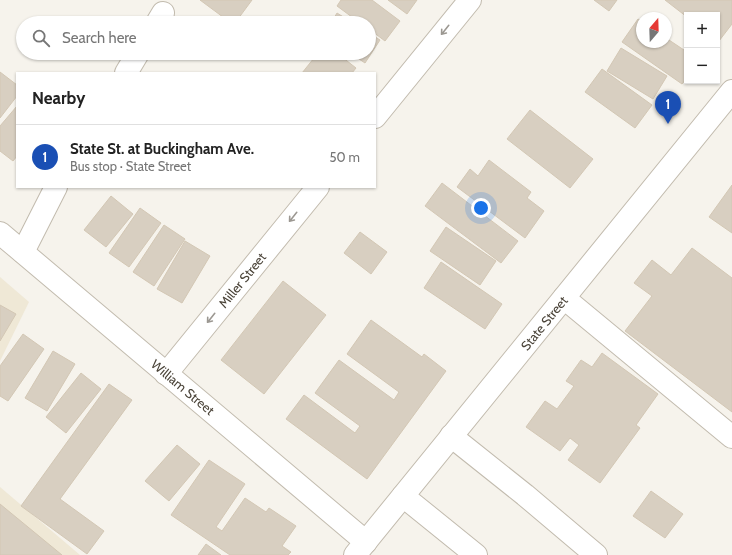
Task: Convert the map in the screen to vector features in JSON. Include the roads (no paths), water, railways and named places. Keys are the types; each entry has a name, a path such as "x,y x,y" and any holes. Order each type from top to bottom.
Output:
{"street":[{"path":"376,116 470,0"},
{"path":"127,72 134,60"},
{"name":"State Street","path":"360,548 732,91"},
{"path":"23,252 55,188"},
{"name":"Miller Street","path":"166,374 317,188"},
{"name":"William Street","path":"0,233 166,374 360,548"},
{"path":"564,298 732,437"},
{"path":"451,436 525,495 596,555"},
{"path":"403,496 476,555"}],"place":[{"name":"State St. at Buckingham Ave.","path":"668,124"}]}
